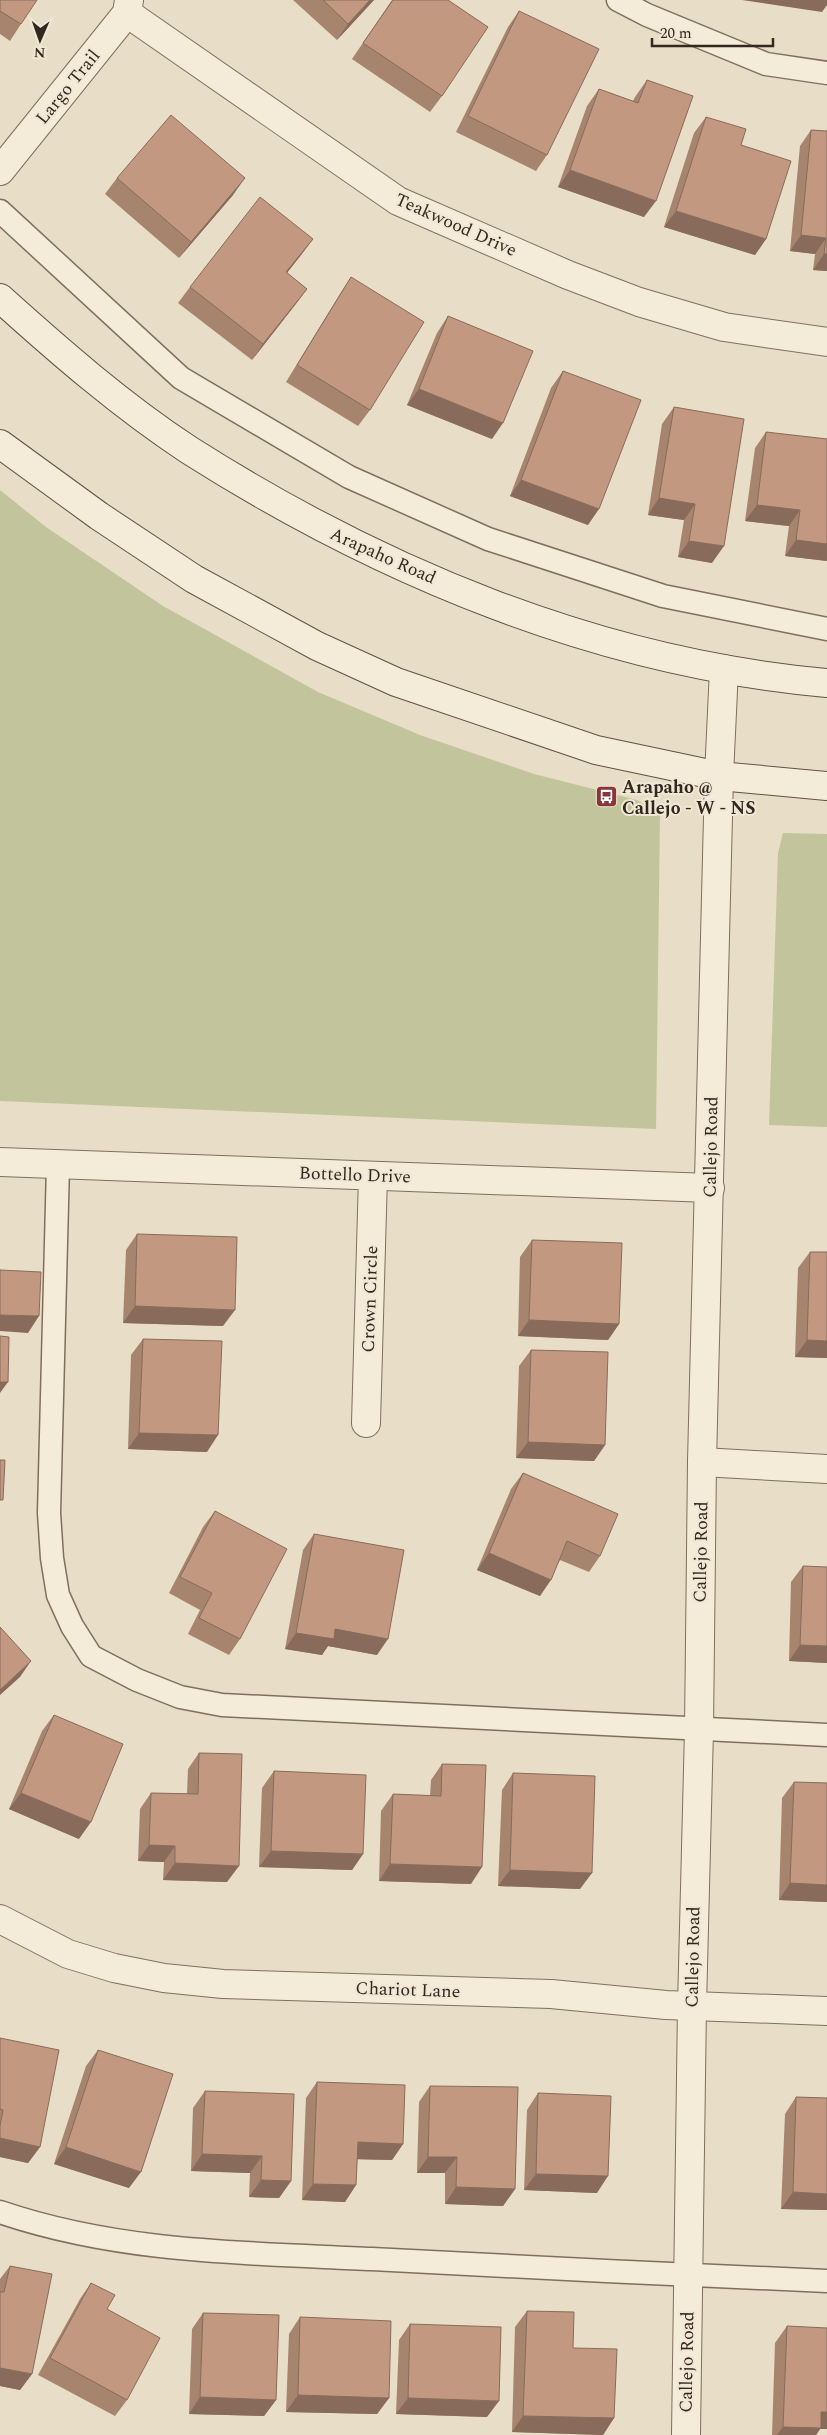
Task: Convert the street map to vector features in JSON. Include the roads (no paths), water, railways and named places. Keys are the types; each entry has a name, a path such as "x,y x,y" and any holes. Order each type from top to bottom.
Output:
{"street":[{"name":"Largo Trail","path":"0,171 128,7"},
{"name":"Teakwood Drive","path":"128,7 398,201 568,275 639,302 724,327 827,342"},
{"name":"Arapaho Road","path":"0,298 58,350 188,449 323,528 377,554 497,606 590,638 654,655 724,669 827,683"},
{"path":"0,444 99,516 194,579 317,646 396,682 596,750 719,776 827,786"},
{"name":"Callejo Road","path":"686,2435 702,1462 719,776 724,669"},
{"name":"Bottello Drive","path":"0,1162 710,1188"},
{"name":"Crown Circle","path":"366,1423 373,1176"},
{"path":"702,1462 827,1469"},
{"name":"Chariot Lane","path":"0,1919 68,1954 114,1968 164,1978 223,1984 551,1994 692,2006 827,2011"}],"lane":[{"path":"618,0 647,15 766,64 827,73"},
{"path":"0,211 181,378 348,477 488,539 664,596 827,629"},
{"path":"58,1165 49,1513 51,1549 58,1595 72,1626 91,1656 137,1680 180,1697 222,1705 827,1735"},
{"path":"0,2212 75,2234 167,2248 688,2276 827,2281"}],"place":[{"name":"Arapaho @ Callejo - W - NS","path":"606,797"}]}
